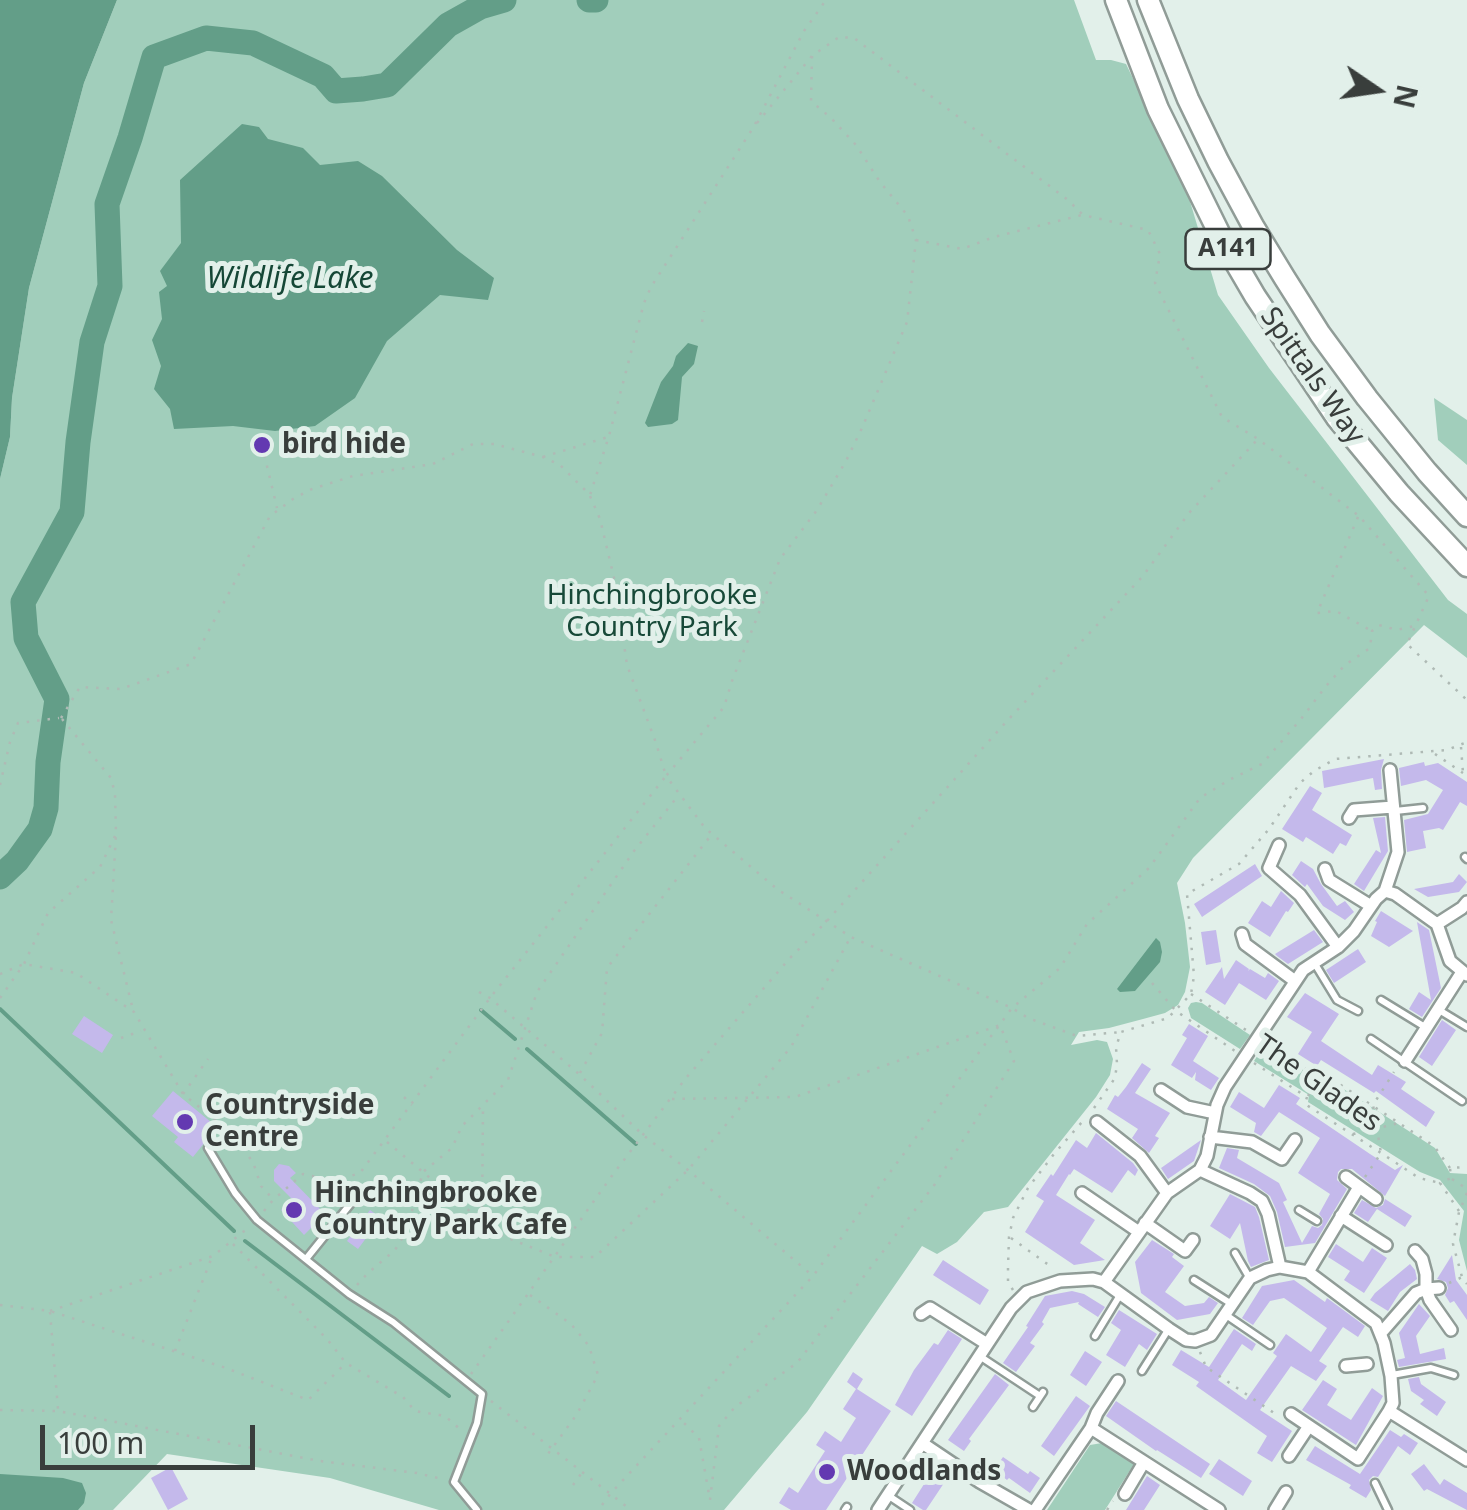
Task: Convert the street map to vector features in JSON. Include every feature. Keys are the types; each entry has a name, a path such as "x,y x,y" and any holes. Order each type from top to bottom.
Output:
{"highway":[{"name":"Spittals Way","path":"1116,0 1158,109 1224,242 1256,296 1337,418 1467,566"},
{"name":"Spittals Way","path":"1148,0 1218,161 1284,277 1367,398 1467,516"}],"street":[{"path":"1104,1282 1167,1193 1200,1170 1226,1087 1302,970 1338,947 1385,891 1398,852 1390,770"},
{"path":"1349,818 1354,810 1393,809"},
{"path":"1279,846 1269,868 1300,895 1338,947"},
{"path":"1324,869 1329,880 1371,906"},
{"path":"1385,891 1437,924 1450,961 1464,973 1404,1060"},
{"path":"1437,924 1467,902"},
{"path":"1242,934 1246,944 1295,982"},
{"path":"1161,1090 1186,1107 1215,1113"},
{"path":"1097,1122 1140,1156 1167,1193"},
{"path":"1210,1137 1252,1142 1282,1159 1294,1140"},
{"path":"1200,1170 1262,1201 1280,1267"},
{"path":"1346,1177 1376,1200"},
{"path":"1308,1272 1329,1229 1358,1187"},
{"path":"1082,1193 1186,1251 1193,1240"},
{"path":"1340,1216 1386,1246"},
{"path":"1416,1251 1432,1288 1430,1300 1452,1330"},
{"path":"878,1510 1018,1300 1048,1284 1094,1279 1104,1282 1169,1329 1195,1341 1210,1335 1250,1278 1280,1267 1308,1272 1376,1324 1381,1333 1379,1363 1391,1376 1393,1403 1358,1459 1291,1414"},
{"path":"1381,1333 1416,1293 1432,1288"},
{"path":"921,1314 930,1308 983,1350"},
{"path":"1346,1366 1379,1363"},
{"path":"922,1443 980,1482 1032,1510 1091,1428 1096,1413 1118,1381"},
{"path":"1389,1411 1467,1460"},
{"path":"1290,1456 1309,1426"},
{"path":"1091,1428 1219,1510"},
{"path":"1125,1494 1144,1462"},
{"path":"1276,1510 1286,1492"}],"lane":[{"path":"1393,809 1422,808"},
{"path":"1314,962 1337,1000 1358,1011"},
{"path":"1380,1000 1426,1028"},
{"path":"1438,1010 1467,1027"},
{"path":"1372,1039 1462,1101"},
{"path":"208,1148 257,1220 482,1394 477,1423 454,1482 477,1510"},
{"path":"306,1259 356,1198"},
{"path":"1299,1210 1317,1222"},
{"path":"1235,1253 1250,1278"},
{"path":"1194,1280 1270,1346"},
{"path":"1095,1336 1120,1294"},
{"path":"1142,1371 1169,1329"},
{"path":"983,1350 1042,1394 1033,1408"},
{"path":"1391,1376 1431,1368 1454,1375"},
{"path":"1374,1483 1388,1510"},
{"path":"888,1495 910,1510"}],"path":[{"path":"590,494 651,287 753,128 804,32 826,0"},
{"path":"753,128 812,56 839,37 854,38 1083,214"},
{"path":"50,1311 213,1256 257,1220 303,1174 335,1181 360,1173 490,998 724,707 780,559 817,510 862,428 907,322 916,240 908,216 856,145 812,102 812,56"},
{"path":"916,240 962,249 1083,214 1148,230 1160,254 1155,284 1222,417 1258,439 1359,516 1429,596 1407,644 1467,700"},
{"path":"702,322 704,311"},
{"path":"543,457 609,436"},
{"path":"465,1382 670,1099 790,958 1143,576 1189,513 1258,439"},
{"path":"61,718 80,686 121,688 191,664 262,528 278,509 312,490 338,480 433,464 474,444 494,444 543,457 560,465 590,494 600,519 614,582 627,666 666,776 712,834 777,889 851,937 1028,1018 1077,1036 1122,1032 1176,1012 1191,994 1194,976 1186,894 1239,864 1300,783 1314,771 1335,759 1432,752 1467,742"},
{"path":"262,445 278,509"},
{"path":"1359,516 1317,612 1336,611 1372,631"},
{"path":"602,1505 813,1276 1012,1008 1060,968 1087,924 1149,868 1200,798 1262,764 1345,665 1370,648 1372,631 1379,625 1397,630 1414,626"},
{"path":"0,785 18,723 61,718"},
{"path":"61,718 111,778 115,794 112,920 134,1012 182,1094 229,1131 254,1162 261,1186 273,1200"},
{"path":"1461,746 1465,774"},
{"path":"1432,752 1465,774"},
{"path":"350,1294 368,1272 395,1250 406,1232 423,1172 452,1148 462,1126 508,1080 536,992 634,852 680,794"},
{"path":"0,998 24,964 48,914 100,867 116,834"},
{"path":"579,1074 602,1033 607,968 712,834"},
{"path":"385,1140 496,1233 555,1257 595,1256 688,1170 791,1047 851,937"},
{"path":"0,974 24,964 76,973 134,1012"},
{"name":"The Glades","path":"1152,983 1176,1012 1307,1097 1305,1104 1419,1178 1440,1183"},
{"path":"480,992 579,1074 643,1135 813,1276"},
{"name":"The Glades","path":"1191,994 1320,1077 1324,1074 1400,1122 1434,1146 1450,1168"},
{"path":"670,1099 796,1097 1000,1025"},
{"path":"680,1419 699,1438 710,1500 719,1426 735,1407 796,1363 935,1184 1014,1060 1000,1025"},
{"path":"121,1038 143,1030"},
{"path":"1018,1300 1008,1282 1013,1218 1028,1188 1115,1078 1116,1047 1122,1032"},
{"path":"182,1094 208,1059"},
{"path":"1358,1187 1381,1153 1373,1105 1404,1060"},
{"path":"1307,1097 1320,1077"},
{"path":"404,1097 412,1105"},
{"path":"482,1221 483,1105"},
{"path":"1353,1134 1400,1122"},
{"path":"1467,1167 1450,1168 1451,1178 1467,1191 1454,1244 1467,1284"},
{"path":"1451,1178 1440,1183 1460,1212"},
{"path":"1010,1238 1071,1280"},
{"path":"232,1242 346,1363 403,1397 414,1411 445,1416 471,1434"},
{"path":"176,1352 213,1256"},
{"path":"1432,1288 1465,1276"},
{"path":"530,1294 571,1324 589,1346 598,1374 545,1458"},
{"path":"0,1305 50,1311 226,1368 308,1400 346,1363"},
{"path":"0,1312 8,1307"},
{"path":"50,1311 58,1411"},
{"path":"1195,1341 1206,1367 1280,1418 1291,1414"},
{"path":"482,1394 632,1510"},
{"path":"0,1410 58,1411 454,1482"},
{"path":"573,1485 583,1471"}],"green space":[{"name":"Hinchingbrooke Country Park","path":"117,0 1074,0 1096,60 1126,64 1186,188 1218,295 1269,368 1448,600 1467,614 1467,658 1424,625 1193,858 1177,883 1190,967 1178,1005 1143,1019 1079,1032 1071,1045 1107,1042 1113,1059 1110,1075 1096,1097 1008,1207 984,1212 957,1242 937,1254 922,1246 807,1412 724,1510 439,1510 330,1478 167,1454 113,1510 0,1510 0,479 10,437 29,288 84,83"},
{"path":"1434,398 1467,420 1467,465 1438,440"},
{"path":"1196,1002 1250,1035 1240,1049 1191,1018 1188,1008"},
{"path":"1264,1046 1320,1080 1325,1077 1435,1148 1450,1173 1467,1174 1467,1271 1459,1240 1464,1211 1440,1180 1420,1172 1308,1102 1309,1095 1254,1061"},
{"path":"1102,1443 1134,1464 1105,1510 1047,1510 1090,1445"}],"water":[{"path":"0,0 117,0 84,83 29,288 10,437 0,479"},
{"name":"Wildlife Lake","path":"242,124 259,127 268,139 303,148 320,165 358,161 382,176 457,250 494,278 488,300 440,295 387,341 355,398 315,426 275,431 233,426 174,429 170,409 154,389 161,366 152,340 162,319 159,292 167,286 160,271 181,243 180,180"},
{"path":"688,343 698,346 694,364 682,377 678,420 648,427 645,423 661,382"},
{"path":"1156,938 1162,952 1160,962 1135,991 1120,992 1117,989"},
{"path":"0,1474 82,1483 84,1503 78,1510 0,1510"}],"building":[{"path":"1384,759 1382,789 1375,790 1373,778 1324,788 1322,771"},
{"path":"1424,762 1425,766 1438,763 1467,782 1467,806 1460,802 1443,830 1423,831 1426,848 1407,852 1404,820 1428,814 1443,790 1426,780 1401,786 1399,768"},
{"path":"1310,786 1322,793 1312,810 1352,835 1346,846 1340,843 1333,854 1306,837 1303,842 1282,829"},
{"path":"1385,817 1388,851 1364,891 1354,884 1376,850 1381,853 1373,818"},
{"path":"1301,861 1313,869 1337,906 1345,901 1354,912 1345,920 1323,906 1307,884 1305,887 1292,875"},
{"path":"1255,864 1262,876 1202,917 1194,904"},
{"path":"1459,874 1467,882 1459,892 1428,897 1414,889 1453,882"},
{"path":"1281,891 1294,903 1270,937 1248,923 1262,901 1271,907"},
{"path":"1381,911 1413,931 1389,947 1371,936"},
{"path":"1417,922 1429,930 1441,988 1422,1017 1409,1009 1419,992 1431,1000"},
{"path":"1216,930 1221,962 1206,965 1201,932"},
{"path":"1314,930 1323,942 1288,964 1275,954"},
{"path":"1358,949 1366,962 1334,983 1326,970"},
{"path":"1236,960 1248,971 1265,978 1268,973 1279,981 1266,1000 1239,983 1225,1005 1205,992 1222,967 1224,979"},
{"path":"1305,993 1339,1014 1321,1041 1372,1075 1378,1065 1406,1082 1401,1089 1435,1112 1426,1127 1376,1091 1321,1060 1317,1066 1298,1054 1312,1032 1287,1017"},
{"path":"84,1016 113,1035 102,1053 72,1034"},
{"path":"1442,1020 1456,1030 1432,1066 1419,1057"},
{"path":"1189,1024 1208,1036 1193,1061 1219,1078 1211,1090 1195,1080 1196,1072 1192,1078 1171,1065 1187,1038 1182,1035"},
{"path":"1142,1063 1151,1069 1135,1093 1170,1113 1149,1153 1132,1138 1138,1129 1107,1109"},
{"path":"1279,1085 1300,1098 1296,1104 1370,1154 1395,1170 1403,1165 1385,1196 1352,1169 1341,1169 1337,1180 1347,1189 1315,1243 1285,1247 1270,1196 1219,1168 1227,1148 1239,1150 1237,1158 1279,1183 1287,1200 1283,1202 1302,1243 1312,1226 1322,1225 1319,1214 1330,1194 1298,1173 1320,1138 1279,1112 1261,1136 1254,1132 1256,1123 1230,1107 1239,1092 1264,1108"},
{"name":"Countryside Centre","path":"173,1091 217,1127 193,1157 174,1142 178,1137 152,1116"},
{"path":"1096,1133 1138,1170 1135,1176 1128,1170 1112,1193 1074,1169 1069,1174 1056,1195 1095,1220 1080,1243 1105,1260 1074,1265 1025,1232 1044,1201 1036,1196 1051,1174 1076,1140 1087,1148"},
{"path":"1201,1140 1194,1161 1168,1179 1161,1168"},
{"path":"279,1164 296,1173 290,1178 325,1214 304,1235 281,1210 292,1199 274,1181 274,1170"},
{"path":"1230,1194 1255,1207 1269,1260 1251,1267 1240,1223 1230,1239 1210,1226"},
{"path":"1385,1199 1412,1216 1405,1227 1377,1209 1368,1222 1354,1213 1362,1200 1376,1208"},
{"path":"370,1210 381,1218 358,1249 347,1241"},
{"path":"1152,1240 1174,1254 1172,1257 1184,1266 1165,1292 1185,1306 1204,1303 1209,1297 1218,1303 1210,1314 1177,1320 1141,1293 1135,1262"},
{"path":"1336,1244 1363,1262 1372,1248 1387,1258 1364,1293 1344,1280 1350,1271 1328,1257"},
{"path":"1452,1255 1456,1280 1467,1295 1467,1320 1445,1295 1446,1282 1437,1279"},
{"path":"943,1260 989,1290 980,1305 933,1275"},
{"path":"1410,1264 1417,1279 1400,1292 1388,1311 1370,1300 1375,1293"},
{"path":"1294,1280 1365,1326 1358,1337 1343,1327 1319,1361 1327,1366 1316,1381 1291,1366 1260,1410 1292,1431 1272,1462 1257,1453 1267,1436 1172,1365 1181,1350 1209,1367 1234,1329 1256,1344 1252,1351 1242,1344 1218,1380 1246,1400 1277,1356 1273,1353 1286,1334 1311,1352 1327,1328 1284,1298 1270,1301 1253,1325 1242,1318 1262,1286"},
{"path":"1072,1291 1105,1307 1098,1317 1079,1302 1050,1308 1030,1343 1035,1346 1016,1372 1003,1363 1045,1296"},
{"path":"1419,1304 1430,1316 1416,1336 1420,1354 1444,1348 1446,1359 1399,1367 1397,1360 1405,1358 1399,1333"},
{"path":"1119,1310 1157,1334 1147,1350 1139,1344 1125,1367 1106,1355 1121,1330 1111,1323"},
{"path":"948,1330 962,1339 912,1416 895,1405 914,1370"},
{"path":"1085,1351 1102,1362 1086,1386 1070,1375"},
{"path":"853,1372 863,1379 857,1389 891,1411 826,1510 791,1510 779,1503 789,1487 798,1493 825,1451 816,1445 825,1431 841,1442 856,1418 843,1409 856,1389 847,1382"},
{"path":"995,1374 1009,1385 964,1451 948,1440"},
{"path":"1419,1377 1421,1384 1446,1402 1437,1416 1420,1404 1424,1400 1411,1391 1408,1379"},
{"path":"1323,1380 1337,1389 1327,1405 1351,1420 1372,1388 1383,1396 1356,1445 1302,1410"},
{"path":"1076,1396 1090,1406 1054,1456 1041,1446"},
{"path":"1116,1401 1210,1464 1201,1478 1106,1416"},
{"path":"1390,1430 1418,1443 1410,1455 1398,1446 1378,1477 1369,1480 1371,1490 1366,1498 1306,1460 1315,1446 1360,1474"},
{"path":"1003,1457 1040,1478 1030,1493 994,1470"},
{"path":"1219,1459 1252,1481 1243,1496 1209,1474"},
{"path":"934,1463 950,1474 923,1510 912,1503"},
{"path":"1424,1464 1440,1485 1444,1479 1467,1493 1467,1510 1427,1489 1424,1491 1411,1474"},
{"path":"171,1467 188,1499 168,1510 151,1478"},
{"path":"1147,1476 1160,1485 1144,1510 1126,1510"}],"waterway":[{"path":"0,877 40,829 46,808 57,699 26,638 23,602 72,512 92,342 110,286 107,204 154,57 206,38 253,43 323,76 336,91 363,89 387,85 448,25 480,7 504,0"},
{"path":"589,0 596,0"},
{"path":"0,1009 234,1231"},
{"path":"481,1010 515,1039"},
{"path":"527,1049 636,1144"},
{"path":"245,1241 449,1396"}],"place":[{"name":"bird hide","path":"262,445"},
{"name":"Countryside Centre","path":"185,1122"},
{"name":"Hinchingbrooke Country Park Cafe","path":"294,1210"},
{"name":"Woodlands","path":"827,1472"}]}
